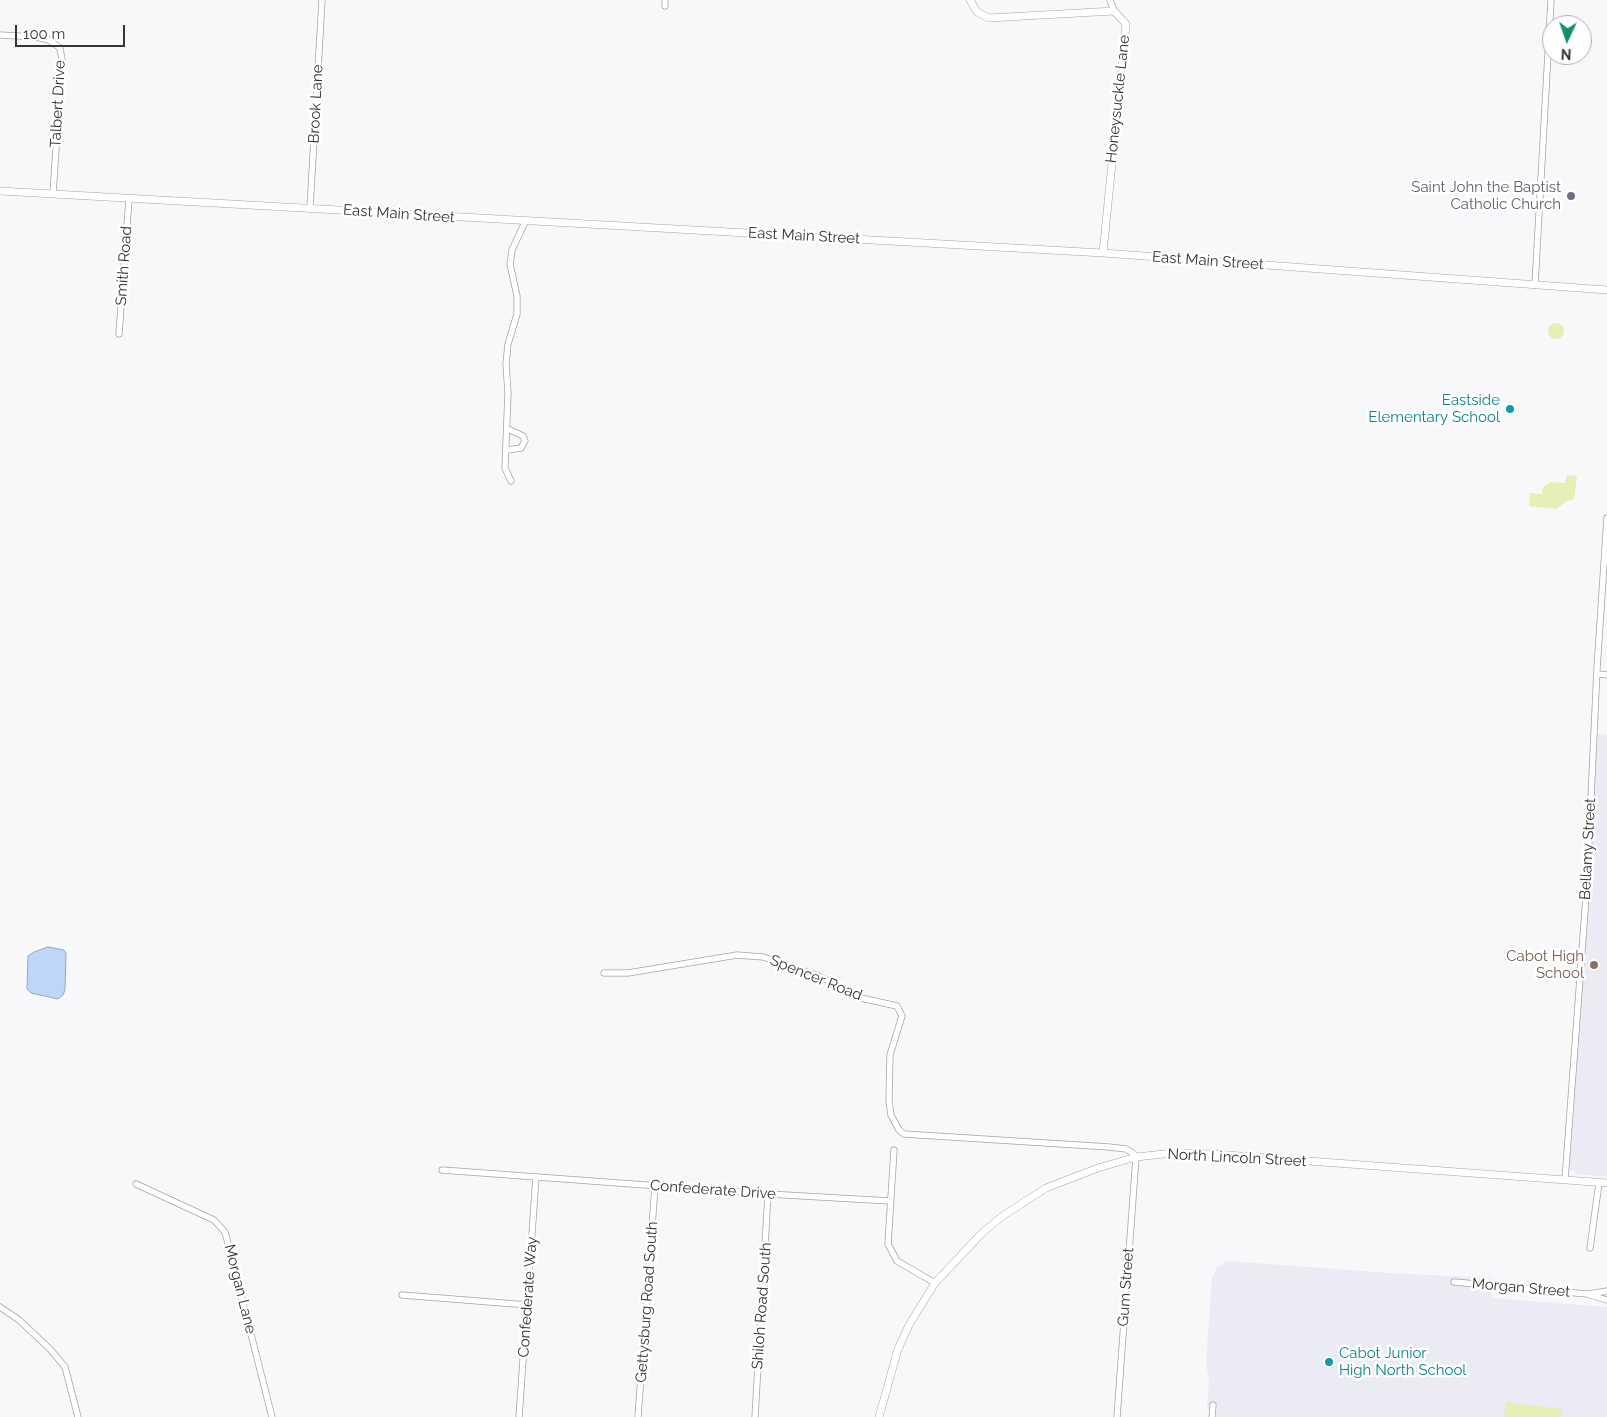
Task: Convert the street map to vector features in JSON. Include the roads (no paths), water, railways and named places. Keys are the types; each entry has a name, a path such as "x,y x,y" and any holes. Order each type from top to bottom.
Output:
{"street":[{"name":"Brook Lane","path":"310,208 322,0"},
{"path":"970,0 978,12 989,18 1114,11 1110,0"},
{"path":"1534,285 1551,0"},
{"name":"Honeysuckle Lane","path":"1103,253 1126,24 1114,11"},
{"name":"Talbert Drive","path":"0,35 49,40 60,48 62,60 53,192"},
{"name":"East Main Street","path":"0,191 53,192 129,199 1103,253 1607,290"},
{"name":"Smith Road","path":"120,334 129,199"},
{"path":"511,481 505,468 508,429 506,364 508,344 517,314 517,296 510,264 512,250 525,222"},
{"path":"507,450 521,448 525,441 523,436 508,429"},
{"name":"Bellamy Street","path":"1565,1180 1587,883 1607,518"},
{"path":"1598,674 1607,675"},
{"name":"Spencer Road","path":"604,973 628,973 737,955 763,957 819,976 861,998 897,1006 901,1011 902,1016 890,1055 888,1085 891,1116 899,1130 904,1134 1109,1147 1126,1149 1136,1157"},
{"path":"894,1150 888,1244 891,1253 897,1261 935,1283"},
{"name":"North Lincoln Street","path":"879,1417 898,1350 909,1325 935,1283 983,1232 1027,1200 1067,1178 1136,1157 1173,1153 1213,1154 1607,1183"},
{"name":"Gum Street","path":"1117,1417 1136,1157"},
{"name":"Confederate Drive","path":"442,1170 890,1201"},
{"name":"Confederate Way","path":"519,1417 536,1176"},
{"path":"1590,1248 1599,1183"},
{"name":"Morgan Lane","path":"136,1184 214,1220 225,1232 272,1417"},
{"name":"Gettysburg Road South","path":"638,1417 655,1186"},
{"name":"Shiloh Road South","path":"755,1417 768,1194"},
{"name":"Morgan Street","path":"1454,1282 1587,1294 1607,1300"},
{"name":"Morgan Street","path":"1587,1294 1607,1291"},
{"path":"402,1295 528,1305"},
{"path":"0,1307 19,1320 50,1349 65,1367 78,1417"},
{"path":"1212,1417 1213,1404"}],"water":[{"path":"48,947 64,950 66,953 65,990 58,999 31,993 27,989 28,956"}],"place":[{"name":"Saint John the Baptist Catholic Church","path":"1571,196"},
{"name":"Eastside Elementary School","path":"1510,409"},
{"name":"Cabot High School","path":"1594,965"},
{"name":"Cabot Junior High North School","path":"1329,1362"}]}
